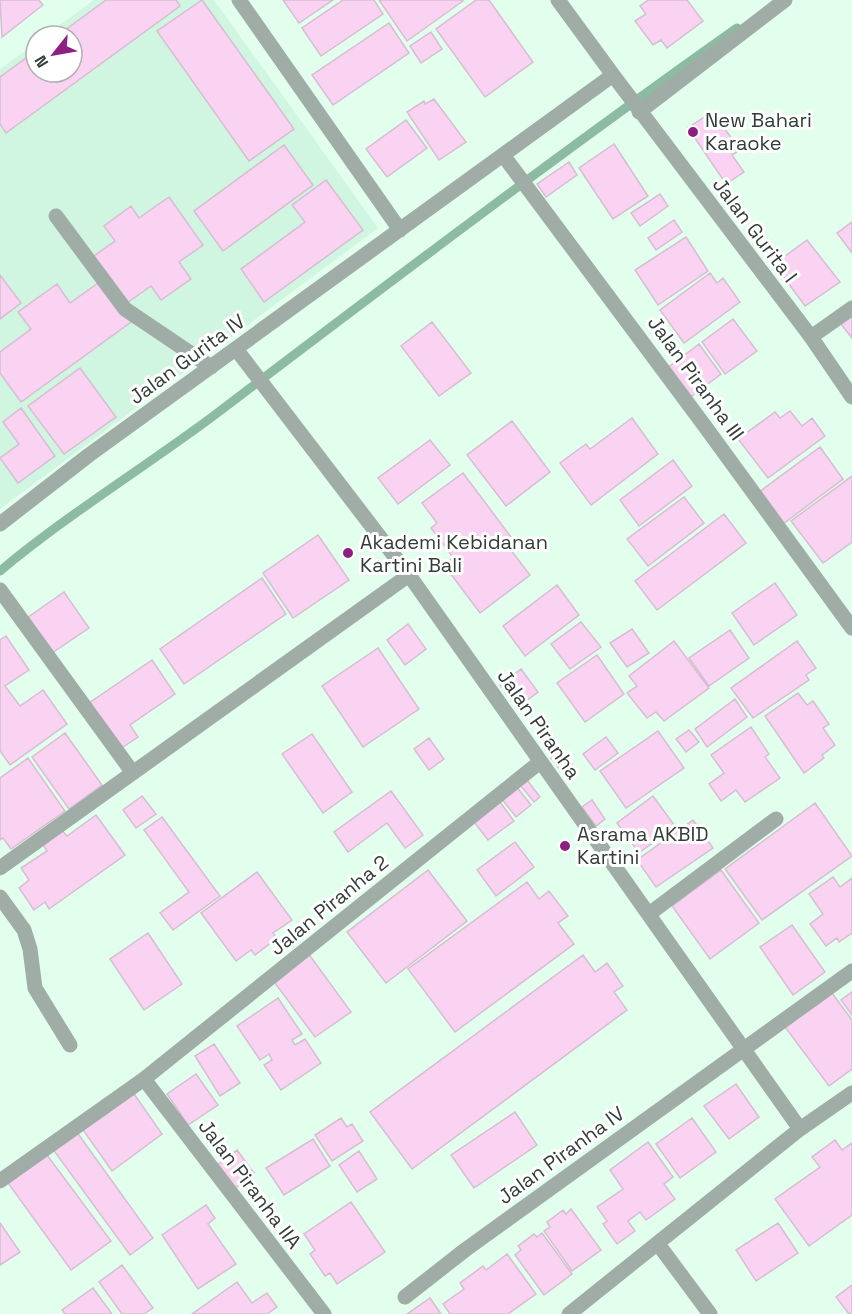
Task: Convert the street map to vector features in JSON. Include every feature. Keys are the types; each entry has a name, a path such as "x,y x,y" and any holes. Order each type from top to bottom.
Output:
{"street":[{"path":"239,0 400,230"},
{"path":"558,0 613,75"},
{"path":"637,109 785,0"},
{"name":"Jalan Gurita IV","path":"0,524 211,367 241,354 400,230 507,160 613,75"},
{"name":"Jalan Gurita I","path":"613,75 622,90 811,337 852,398"},
{"name":"Jalan Piranha III","path":"507,160 852,628"},
{"path":"56,216 125,309 211,367"},
{"path":"811,337 852,308"},
{"name":"Jalan Piranha","path":"241,354 409,575 800,1129"},
{"path":"0,868 409,575"},
{"path":"0,590 133,773"},
{"name":"Jalan Piranha 2","path":"0,1180 144,1080 540,762"},
{"path":"649,914 776,819"},
{"path":"0,897 24,930 30,949 35,988 70,1045"},
{"name":"Jalan Piranha IV","path":"405,1298 465,1250 852,971"},
{"name":"Jalan Piranha IIA","path":"144,1080 324,1314"},
{"path":"568,1314 800,1129 852,1093"},
{"path":"658,1244 710,1314"}],"shaded area":[{"path":"94,0 214,0 378,228 0,509 0,69 24,52 24,84 84,84 84,24 61,24"}],"building":[{"path":"0,0 39,0 43,5 2,37"},
{"path":"106,0 176,0 180,6 84,76 84,24 73,24"},
{"path":"202,0 294,129 249,161 157,31"},
{"path":"283,0 333,0 299,23"},
{"path":"343,0 374,0 383,14 321,56 302,28"},
{"path":"379,0 462,0 463,1 407,41"},
{"path":"476,0 489,0 533,62 485,97 436,29"},
{"path":"648,0 687,0 703,21 667,48 661,40 653,45 635,21 646,14 640,6"},
{"path":"389,23 409,53 333,105 312,75"},
{"path":"431,32 442,49 421,63 410,46"},
{"path":"24,60 24,84 73,84 6,133 0,124 0,77"},
{"path":"434,99 466,142 439,160 407,112 424,101 425,104"},
{"path":"707,115 716,129 722,125 740,150 732,155 744,172 726,184 688,128"},
{"path":"406,120 427,148 387,177 366,149"},
{"path":"614,144 648,196 613,219 579,168"},
{"path":"284,145 313,185 223,251 194,211"},
{"path":"569,162 577,175 546,197 537,184"},
{"path":"326,180 363,230 264,302 241,269 305,222 292,205"},
{"path":"660,194 668,206 640,226 631,213"},
{"path":"169,197 203,245 179,262 191,279 161,300 151,286 124,305 91,258 115,241 104,226 131,206 139,218"},
{"path":"674,220 682,232 656,250 648,238"},
{"path":"852,222 852,253 837,233"},
{"path":"686,237 708,271 658,305 635,270"},
{"path":"807,240 840,282 805,306 780,272 784,270 777,262"},
{"path":"710,273 717,283 723,278 740,302 684,343 660,310"},
{"path":"0,275 21,303 0,319"},
{"path":"101,281 131,322 21,402 0,373 0,352 31,329 18,312 57,284 70,303"},
{"path":"852,314 852,338 840,323"},
{"path":"733,319 757,351 725,374 702,342"},
{"path":"432,322 471,373 439,396 401,346"},
{"path":"699,344 721,374 688,399 666,369"},
{"path":"80,368 116,417 64,454 28,406"},
{"path":"21,408 55,456 18,483 0,458 19,444 3,422"},
{"path":"790,411 802,426 812,418 825,436 768,478 738,439 775,412 780,418"},
{"path":"632,418 658,454 591,505 560,463 586,444 590,449"},
{"path":"512,421 550,472 506,506 467,455"},
{"path":"430,440 450,465 398,504 378,478"},
{"path":"820,447 843,479 783,524 759,492"},
{"path":"673,460 692,486 639,526 620,500"},
{"path":"463,473 511,537 504,541 530,575 480,613 444,565 453,557 431,528 437,523 422,503"},
{"path":"852,476 852,542 823,563 791,521"},
{"path":"684,497 704,523 648,566 627,539"},
{"path":"724,514 746,543 657,610 635,581"},
{"path":"318,535 349,580 293,618 263,573"},
{"path":"262,578 286,614 184,684 160,649"},
{"path":"775,583 797,615 754,645 732,613"},
{"path":"557,585 579,615 525,656 503,626"},
{"path":"64,592 89,628 52,653 27,618"},
{"path":"581,622 601,647 570,669 551,644"},
{"path":"408,624 426,649 405,665 387,640"},
{"path":"632,629 649,653 627,667 610,643"},
{"path":"730,630 749,658 709,686 689,658"},
{"path":"6,636 29,670 5,686 20,706 43,690 67,724 10,765 0,751 0,640"},
{"path":"674,641 709,688 664,721 656,712 647,718 627,693 637,686 629,676"},
{"path":"797,641 816,668 806,675 809,680 753,718 731,688"},
{"path":"378,648 419,709 363,747 322,686"},
{"path":"597,655 624,694 585,722 557,683"},
{"path":"152,660 175,694 130,725 138,737 120,749 89,703"},
{"path":"521,669 538,692 517,708 500,685"},
{"path":"798,693 807,705 813,701 829,724 823,728 835,745 822,755 824,758 804,773 765,716"},
{"path":"735,699 747,717 707,747 695,729"},
{"path":"751,727 769,754 765,757 780,778 745,802 736,790 721,801 709,784 724,773 711,755"},
{"path":"689,730 699,742 686,752 676,739"},
{"path":"658,731 684,768 626,808 600,771"},
{"path":"65,733 102,785 69,809 32,757"},
{"path":"312,734 352,792 323,813 282,754"},
{"path":"606,737 618,753 595,770 583,754"},
{"path":"429,738 444,759 429,770 414,749"},
{"path":"562,751 578,772 568,780 551,758"},
{"path":"28,758 65,811 11,849 3,838 0,840 0,778"},
{"path":"527,780 540,797 534,802 520,785"},
{"path":"516,786 531,805 516,817 501,798"},
{"path":"391,791 423,835 405,848 387,823 348,852 334,832"},
{"path":"142,796 156,814 136,828 123,810"},
{"path":"653,796 675,826 639,853 617,823"},
{"path":"592,800 605,819 596,826 582,807"},
{"path":"500,802 514,821 488,840 474,822"},
{"path":"815,803 852,856 762,920 725,869"},
{"path":"96,815 125,855 49,909 45,902 34,910 19,888 29,880 21,868 47,851 42,843 61,829 67,836"},
{"path":"162,817 220,896 173,930 160,913 189,892 144,830"},
{"path":"693,820 713,848 656,887 637,860"},
{"path":"515,842 534,867 496,896 477,870"},
{"path":"428,870 467,921 386,983 347,932"},
{"path":"721,870 759,923 710,959 672,906"},
{"path":"257,872 292,920 273,933 277,938 255,955 251,950 236,961 201,913"},
{"path":"833,877 840,887 852,878 852,933 839,942 837,938 826,946 810,924 823,914 809,894"},
{"path":"527,882 539,899 549,891 568,916 558,923 574,944 455,1032 408,969"},
{"path":"792,925 825,972 793,995 760,947"},
{"path":"148,933 182,984 144,1010 110,959"},
{"path":"308,953 351,1012 315,1037 272,979"},
{"path":"583,955 595,972 607,963 623,986 614,992 627,1010 412,1169 370,1112"},
{"path":"852,992 852,1015 841,1000"},
{"path":"832,993 852,1020 852,1069 829,1086 785,1027"},
{"path":"278,998 302,1034 292,1040 295,1045 305,1039 321,1063 281,1090 264,1065 272,1060 269,1054 260,1060 237,1026"},
{"path":"214,1044 240,1083 220,1096 195,1056"},
{"path":"196,1074 218,1105 188,1125 167,1094"},
{"path":"736,1084 759,1117 729,1139 704,1106"},
{"path":"132,1091 162,1134 112,1171 81,1127"},
{"path":"515,1112 537,1145 474,1188 451,1155"},
{"path":"341,1118 347,1127 352,1124 363,1141 332,1161 315,1135"},
{"path":"692,1118 716,1152 680,1178 656,1144"},
{"path":"76,1131 153,1238 130,1255 52,1148"},
{"path":"313,1139 330,1166 284,1195 266,1168"},
{"path":"835,1140 842,1150 852,1143 852,1215 809,1246 775,1199 820,1167 812,1157"},
{"path":"648,1142 673,1177 664,1184 675,1199 646,1220 640,1212 628,1221 635,1231 617,1244 603,1224 607,1221 597,1207 623,1189 610,1170"},
{"path":"237,1150 254,1173 233,1190 215,1167"},
{"path":"359,1151 377,1179 357,1192 339,1165"},
{"path":"47,1155 111,1241 71,1270 8,1183"},
{"path":"351,1202 385,1252 337,1284 330,1273 325,1276 310,1254 315,1250 304,1234"},
{"path":"206,1205 215,1218 208,1224 236,1264 198,1289 162,1235"},
{"path":"571,1209 601,1250 572,1271 544,1231 550,1227 547,1222 563,1210 566,1214"},
{"path":"0,1223 20,1252 0,1265"},
{"path":"778,1223 798,1253 756,1281 736,1250"},
{"path":"542,1233 572,1274 544,1295 515,1255 521,1250 518,1246 534,1234 537,1237"},
{"path":"507,1254 536,1294 508,1314 450,1314 443,1304 464,1289 460,1283 483,1266 486,1270"},
{"path":"122,1265 153,1308 144,1314 122,1314 99,1282"},
{"path":"237,1282 252,1303 267,1293 277,1307 267,1314 192,1314"},
{"path":"852,1285 852,1314 849,1314 836,1297"},
{"path":"93,1288 112,1314 65,1314 62,1310"},
{"path":"430,1298 441,1314 407,1314"}],"waterway":[{"path":"0,571 25,550 212,417 408,269 737,28"}],"place":[{"name":"New Bahari Karaoke","path":"693,132"},
{"name":"Akademi Kebidanan Kartini Bali","path":"348,553"},
{"name":"Asrama AKBID Kartini","path":"565,846"}]}
